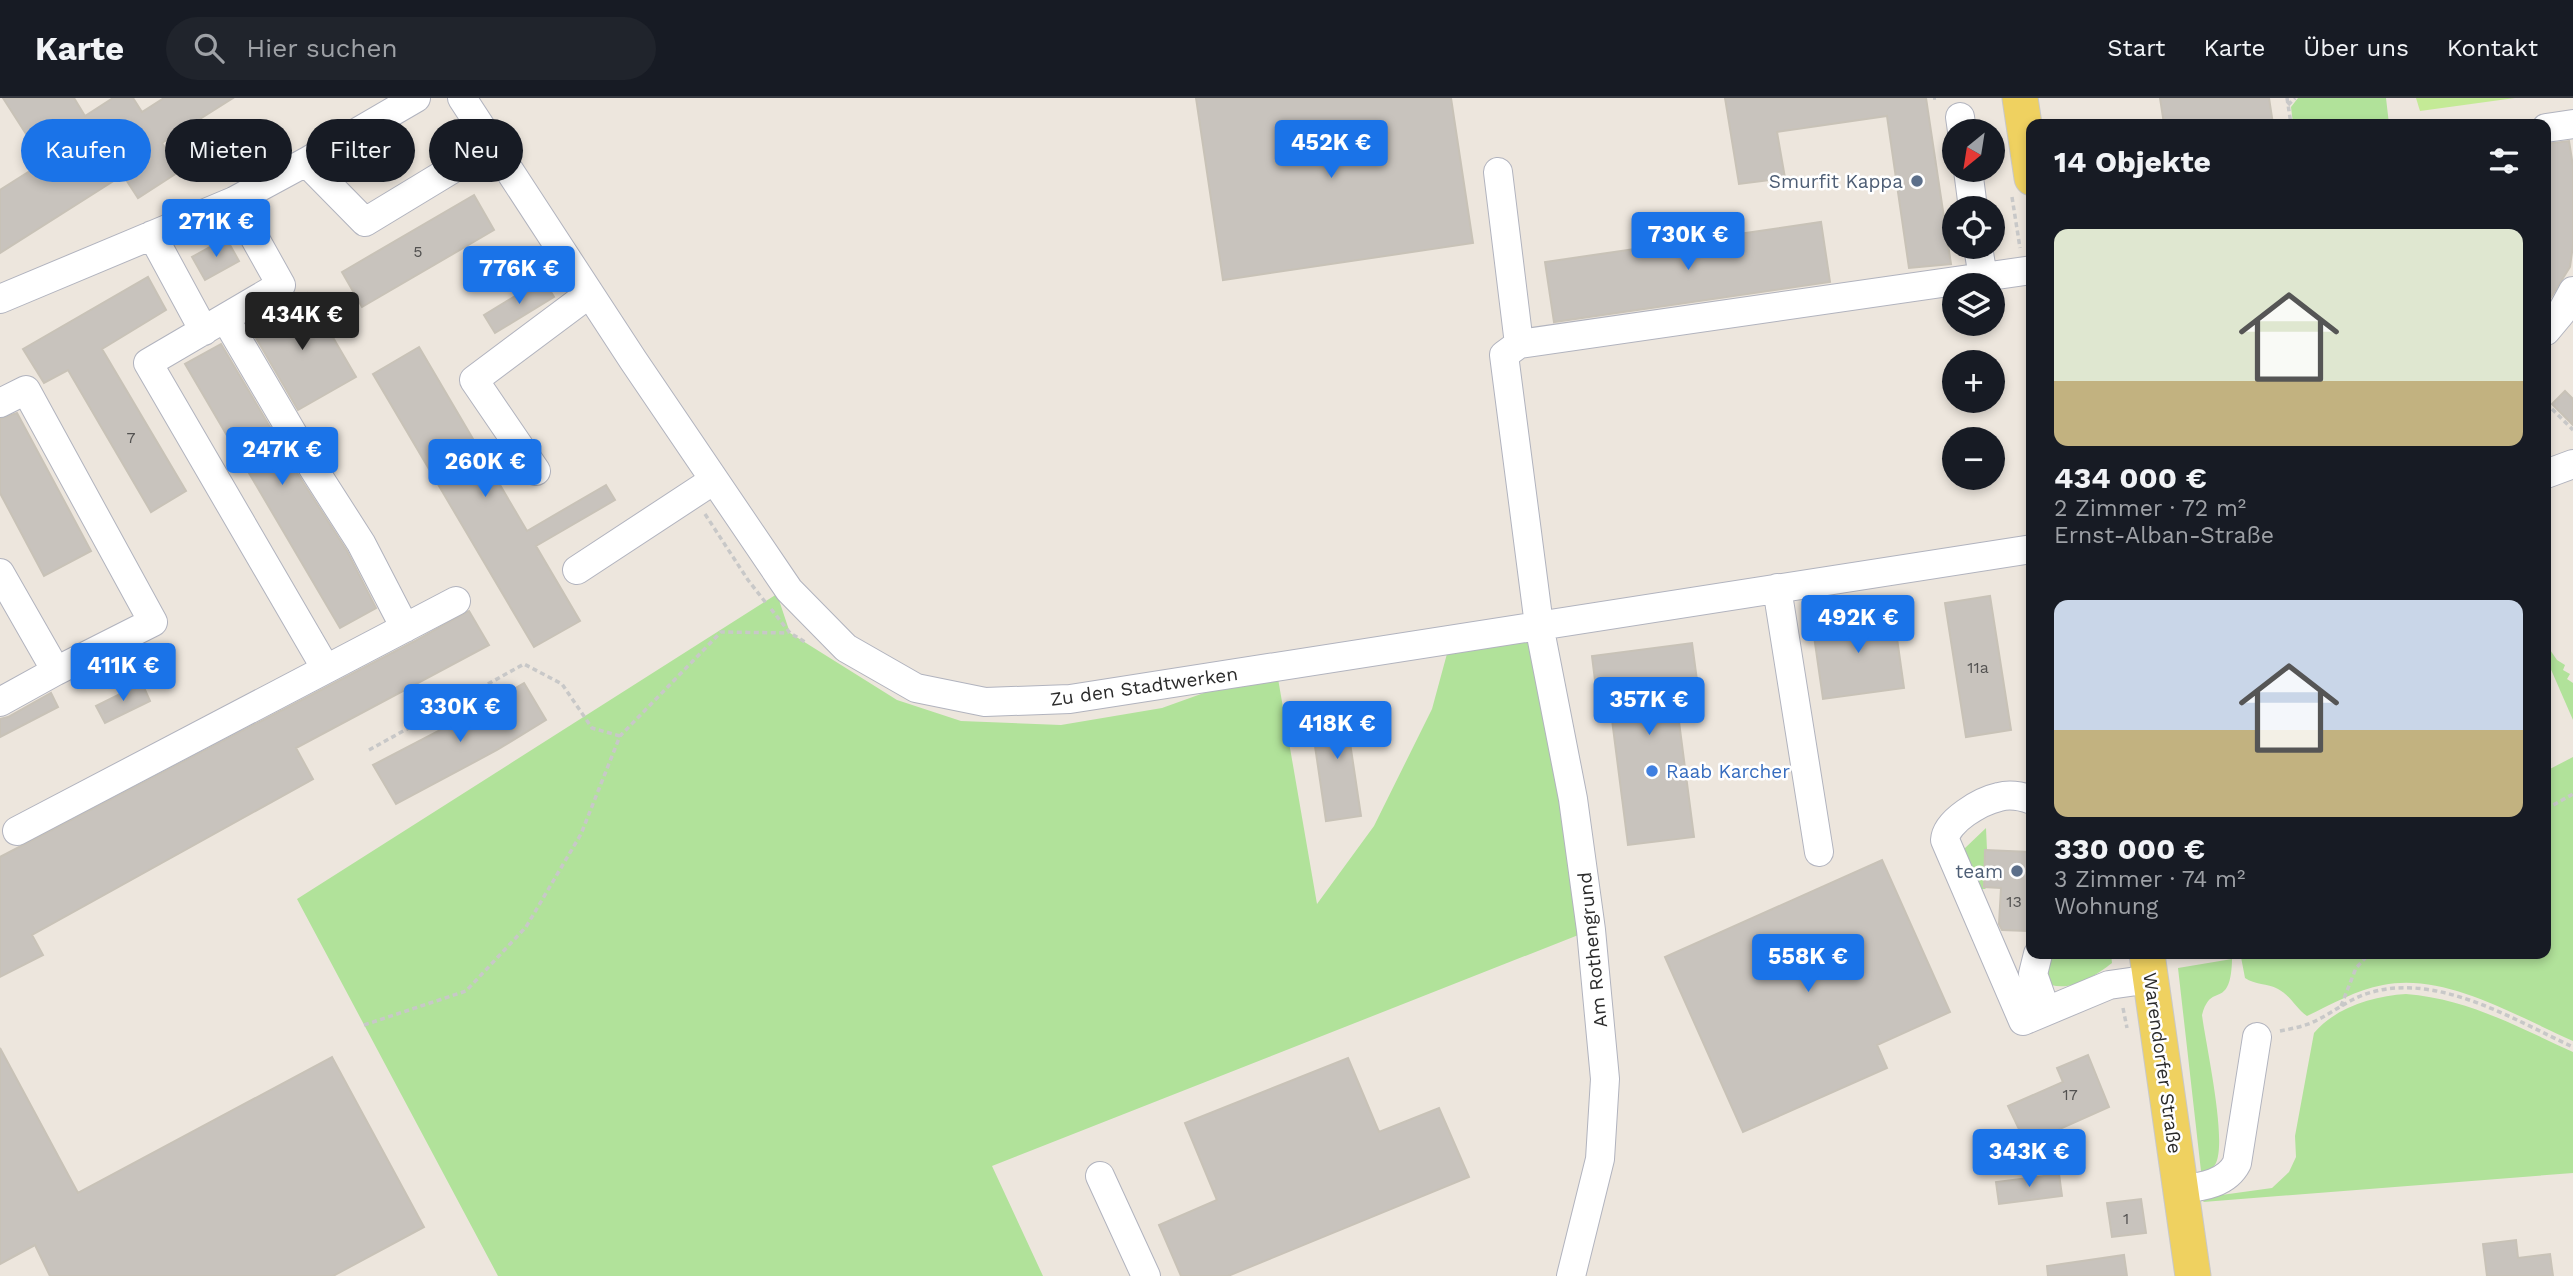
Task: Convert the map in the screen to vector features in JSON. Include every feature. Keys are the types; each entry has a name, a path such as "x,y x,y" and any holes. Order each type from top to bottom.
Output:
{"main road":[{"path":"2020,98 2021,183"},
{"name":"Warendorfer Straße","path":"2149,966 2193,1276"}],"street":[{"path":"380,119 416,98"},
{"name":"Zu den Stadtwerken","path":"462,98 475,119"},
{"path":"2551,127 2573,124"},
{"path":"0,299 234,201 306,162"},
{"path":"1498,172 1519,344 1942,283"},
{"path":"326,182 365,222 431,182"},
{"name":"Zu den Stadtwerken","path":"516,182 789,590 846,648 916,688 985,702 1070,699 2026,550"},
{"path":"234,201 281,285 148,363 326,669"},
{"path":"152,235 313,468 361,543 405,628"},
{"path":"2005,274 2026,271"},
{"path":"2551,325 2573,291"},
{"path":"536,471 474,380 589,294"},
{"name":"Am Rothengrund","path":"1519,344 1504,355 1539,625 1575,812 1591,930 1605,1079 1600,1159 1571,1276"},
{"path":"0,403 26,390 153,622 0,702"},
{"path":"2551,472 2573,464"},
{"path":"577,570 714,480"},
{"path":"0,573 56,671"},
{"path":"1777,588 1819,852"},
{"path":"17,831 456,601"},
{"path":"2026,799 2009,795 1980,805 1950,825 1945,840 2022,1021 2149,966"},
{"path":"2037,959 2033,974 2046,1011"},
{"path":"2180,1181 2219,1181 2227,1176 2237,1163 2257,1037"},
{"path":"1100,1176 1146,1276"}],"path":[{"path":"2287,98 2290,119"},
{"path":"2288,105 2295,98"},
{"path":"2021,183 2026,246"},
{"path":"2551,408 2573,430"},
{"path":"364,1025 466,991 526,927 581,834 620,736 721,632 785,633"},
{"path":"369,750 524,664 562,684 592,728 620,736"},
{"path":"2551,806 2573,794"},
{"path":"2340,1008 2356,968 2365,959"},
{"path":"2257,1037 2308,1024 2364,995 2405,989 2451,995 2573,1046"}],"green space":[{"path":"2298,98 2386,98 2388,119 2292,119 2291,107"},
{"path":"2416,98 2515,98 2420,111"},
{"path":"777,594 790,633 897,700 961,721 1061,725 1162,708 1276,667 1317,904 1374,826 1432,709 1451,639 1539,625 1591,930 992,1166 1043,1276 498,1276 297,899"},
{"path":"2551,651 2565,665 2563,670 2570,674 2567,679 2573,683 2573,720 2551,669"},
{"path":"2573,757 2573,1041 2481,999 2431,985 2407,983 2373,987 2307,1016 2278,989 2245,978 2241,959 2551,959 2551,768"},
{"path":"1986,828 1986,889 1978,889 1964,849"},
{"path":"2112,959 2112,963 2083,981 2059,986 2051,985 2043,961"},
{"path":"2232,959 2227,987 2208,1001 2202,1015 2219,1134 2216,1163 2203,1172 2178,968"},
{"path":"2406,994 2472,1008 2573,1052 2573,1173 2203,1202 2207,1197 2272,1188 2289,1172 2296,1157 2295,1136 2314,1033 2333,1016 2356,1004"}],"building":[{"path":"3,98 74,98 85,116 113,98 133,98 142,112 164,98 233,98 200,119 165,119 165,141 162,143 165,148 165,181 138,198 128,182 151,182 151,119 21,119 21,126"},
{"path":"1196,98 1451,98 1473,243 1223,280"},
{"name":"Smurfit Kappa","path":"1725,98 1926,98 1942,204 1942,259 1950,259 1951,264 1909,268 1887,116 1777,132 1785,178 1739,184"},
{"path":"2160,98 2269,98 2272,119 2163,119"},
{"path":"2569,141 2573,166 2573,245 2570,267 2551,297 2551,143"},
{"path":"21,177 21,182 112,182 0,253 0,190"},
{"path":"474,195 494,230 362,307 342,272"},
{"path":"1821,222 1830,282 1554,322 1545,262"},
{"path":"226,238 239,261 205,280 192,257"},
{"path":"148,277 166,310 102,349 186,491 151,512 68,370 44,383 23,349"},
{"path":"543,279 554,297 495,333 484,315"},
{"path":"307,293 356,377 298,410 249,326"},
{"path":"221,344 347,551 376,608 340,628 185,364"},
{"path":"419,347 527,531 606,485 615,500 536,546 580,621 534,647 373,374"},
{"path":"2565,391 2573,399 2573,425 2552,404"},
{"path":"17,413 91,551 44,576 0,493 0,419"},
{"path":"1990,596 2011,730 1966,737 1945,603"},
{"path":"1893,610 1904,688 1823,699 1812,622"},
{"path":"469,611 489,645 296,748 313,779 32,935 43,955 0,977 0,857"},
{"name":"Raab Karcher","path":"1692,643 1698,688 1675,691 1694,837 1628,845 1610,704 1598,705 1592,656"},
{"path":"142,683 150,701 105,723 96,706"},
{"path":"524,683 546,720 497,750 396,804 373,765 475,712"},
{"path":"51,693 58,707 0,737 0,719"},
{"path":"1355,706 1359,735 1349,736 1361,816 1326,821 1310,712"},
{"path":"1985,850 2026,852 2026,931 2002,930 1999,924 2001,888 1984,887"},
{"path":"1882,860 1950,1012 1877,1045 1887,1068 1743,1132 1665,957"},
{"path":"0,1048 78,1193 332,1057 424,1227 333,1276 50,1276 35,1245 0,1264"},
{"path":"2088,1055 2109,1107 2026,1144 2008,1106 2063,1082 2057,1068"},
{"path":"1348,1058 1379,1132 1439,1108 1469,1177 1228,1276 1181,1276 1159,1225 1217,1200 1185,1123"},
{"path":"2059,1174 2062,1196 1999,1204 1996,1182"},
{"path":"2141,1199 2146,1233 2112,1237 2107,1203"},
{"path":"2516,1240 2518,1258 2550,1254 2553,1276 2487,1276 2483,1244"},
{"path":"2124,1255 2127,1276 2048,1276 2047,1266"}],"place":[{"name":"Smurfit Kappa","path":"1917,181"},
{"name":"Raab Karcher","path":"1652,771"},
{"name":"team","path":"2017,871"}]}
